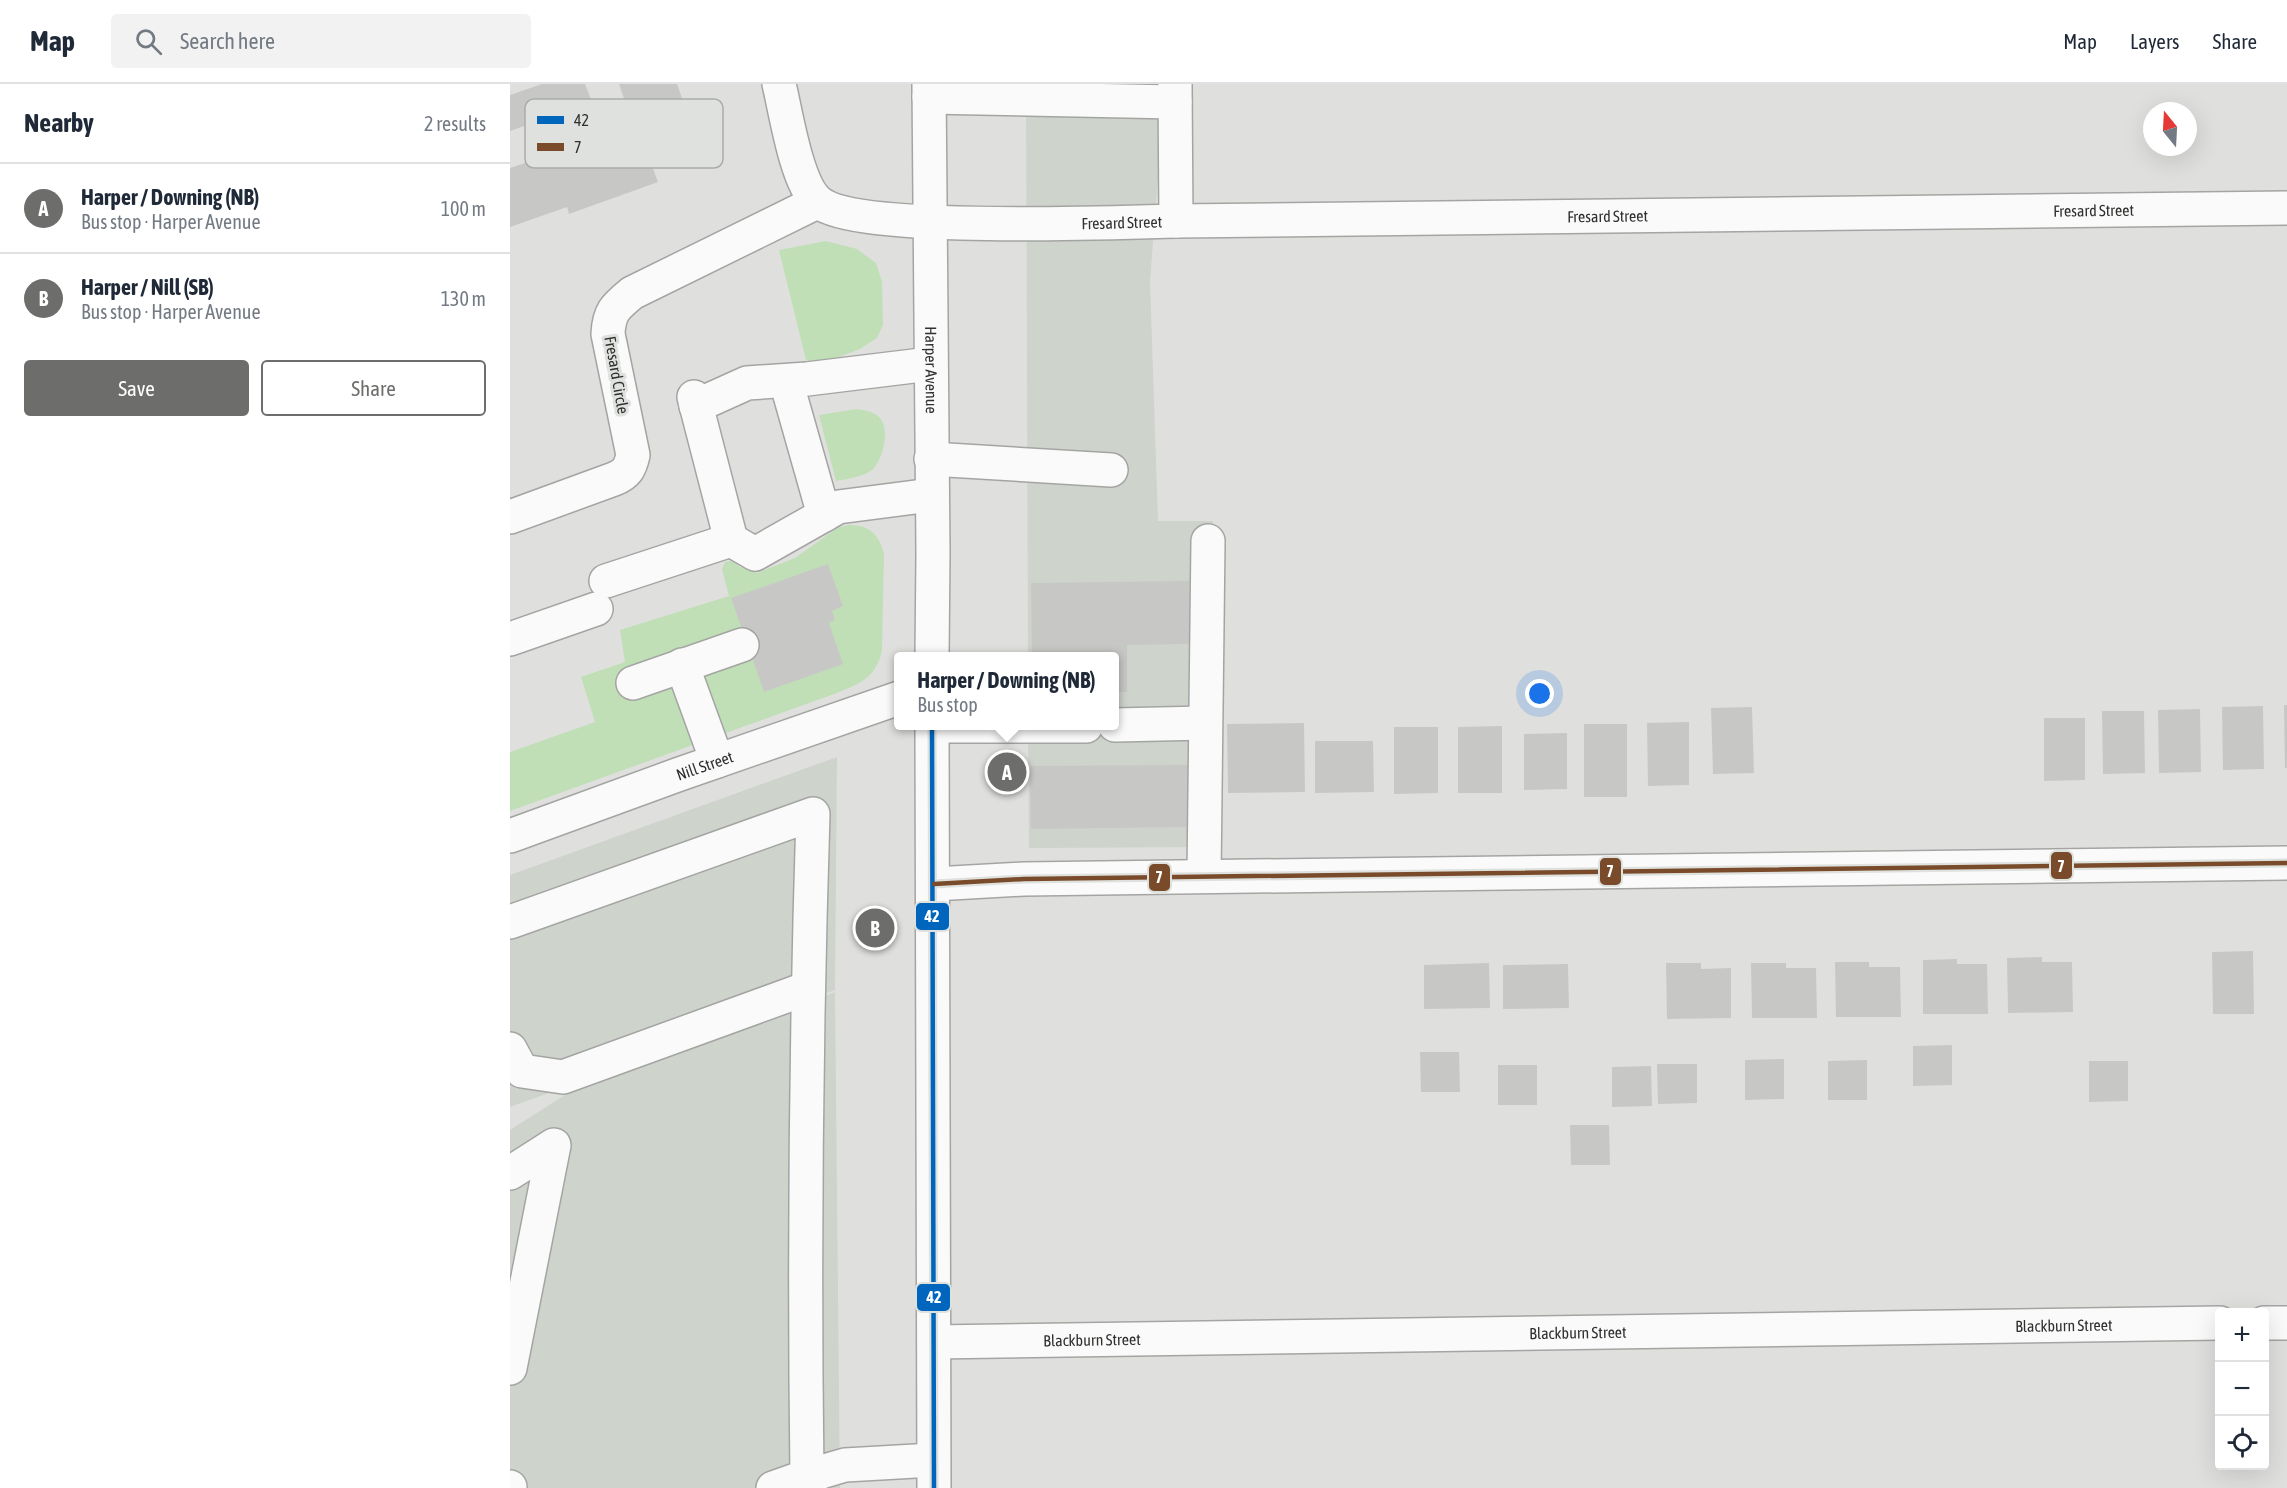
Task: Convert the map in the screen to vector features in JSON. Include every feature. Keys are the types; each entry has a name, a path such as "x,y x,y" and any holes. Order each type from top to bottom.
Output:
{"street":[{"path":"779,84 800,170 807,188 817,202"},
{"path":"929,90 1175,93 1176,221"},
{"name":"Harper Avenue","path":"929,90 932,652"},
{"name":"Fresard Street","path":"817,202 829,208 856,214 930,222 1022,225 1176,221 2287,208"},
{"name":"Fresard Circle","path":"510,517 614,479 623,475 630,467 633,455 608,334 609,320 615,307 632,293 817,202"},
{"path":"930,364 786,381 747,383 695,401 730,540 755,554 838,507 932,495"},
{"path":"786,381 824,515"},
{"path":"931,459 1111,470"},
{"path":"510,639 601,595 730,540"},
{"path":"1204,876 1208,541"},
{"path":"633,683 742,645"},
{"path":"682,665 717,761"},
{"name":"Nill Street","path":"510,836 894,700"},
{"path":"1119,725 1205,723"},
{"path":"773,1488 809,1482 845,1465 934,1474 932,730"},
{"path":"510,922 813,814 807,958 805,1339 809,1482"},
{"path":"934,884 1024,879 1204,876 2287,863"},
{"path":"510,1049 522,1071 563,1077 808,988"},
{"path":"510,1173 554,1145 510,1368"},
{"name":"Blackburn Street","path":"934,1342 2215,1323"},
{"path":"2269,1323 2287,1323"}],"shaded area":[{"path":"1026,84 1159,84 1159,166 1150,281 1158,521 1213,521 1217,847 1029,848 1028,730 1119,730 1119,652 1028,652"},
{"path":"837,757 835,990 510,1107 510,875"},
{"path":"835,992 840,1488 510,1488 510,1130 579,1086"}],"green space":[{"path":"826,241 857,249 876,263 882,281 883,325 877,338 860,349 820,364 806,360 779,250"},
{"path":"857,409 875,414 883,422 885,436 882,452 872,470 859,476 836,481 819,415"},
{"path":"848,525 862,527 876,535 884,553 882,650 871,674 859,683 834,694 510,811 510,752 595,722 581,677 625,662 620,630 729,596 722,569 725,562 732,561 740,567 757,573 795,558 837,528"}],"building":[{"path":"542,84 585,84 591,99 525,99 525,126 510,131 510,95"},
{"path":"619,84 677,84 682,99 624,99"},
{"path":"525,163 525,168 653,168 658,182 569,214 567,207 510,227 510,168"},
{"path":"828,564 843,606 832,611 835,620 829,623 843,664 764,692 731,598"},
{"path":"1189,581 1190,644 1127,645 1127,692 1119,692 1119,652 1032,652 1031,583"},
{"path":"2284,705 2287,705 2287,768 2285,768"},
{"path":"2263,706 2264,769 2223,770 2222,707"},
{"path":"1752,707 1754,773 1713,774 1711,708"},
{"path":"2200,709 2201,772 2159,773 2158,710"},
{"path":"2102,711 2144,711 2145,773 2103,774"},
{"path":"2044,718 2085,718 2085,780 2044,781"},
{"path":"1689,722 1689,785 1648,786 1647,723"},
{"path":"1304,723 1305,792 1228,793 1227,724"},
{"path":"1584,724 1627,724 1627,797 1584,797"},
{"path":"1502,726 1502,793 1458,793 1458,727"},
{"path":"1394,727 1438,727 1438,793 1394,794"},
{"path":"1567,733 1567,789 1524,790 1524,734"},
{"path":"1315,741 1373,741 1374,792 1315,793"},
{"path":"1188,765 1189,827 1031,829 1030,766"},
{"path":"2253,951 2254,1014 2213,1014 2212,952"},
{"path":"2042,957 2042,962 2072,962 2073,1012 2008,1013 2007,958"},
{"path":"1957,959 1957,964 1987,964 1988,1014 1923,1014 1923,960"},
{"path":"1835,962 1869,962 1869,967 1900,967 1901,1017 1836,1017"},
{"path":"1489,963 1490,1008 1424,1009 1424,965"},
{"path":"1666,963 1701,963 1701,969 1731,968 1731,1018 1667,1019"},
{"path":"1751,963 1786,963 1786,968 1816,968 1817,1018 1752,1018"},
{"path":"1568,964 1569,1008 1503,1009 1503,965"},
{"path":"1952,1045 1952,1085 1913,1086 1913,1046"},
{"path":"1420,1052 1459,1052 1460,1092 1421,1092"},
{"path":"1784,1059 1784,1099 1745,1100 1745,1060"},
{"path":"1867,1060 1867,1100 1828,1100 1828,1061"},
{"path":"2089,1061 2128,1061 2128,1101 2089,1102"},
{"path":"1657,1064 1697,1064 1697,1103 1658,1104"},
{"path":"1498,1065 1537,1065 1537,1105 1498,1105"},
{"path":"1651,1066 1652,1106 1612,1107 1612,1067"},
{"path":"1570,1125 1609,1125 1610,1165 1571,1165"}],"transit line":[{"name":"42","path":"932,730 934,1488"},
{"name":"7","path":"934,884 1024,879 2287,863"}],"place":[{"name":"Harper / Downing (NB)","path":"1007,772"},
{"name":"Harper / Nill (SB)","path":"875,928"}]}
